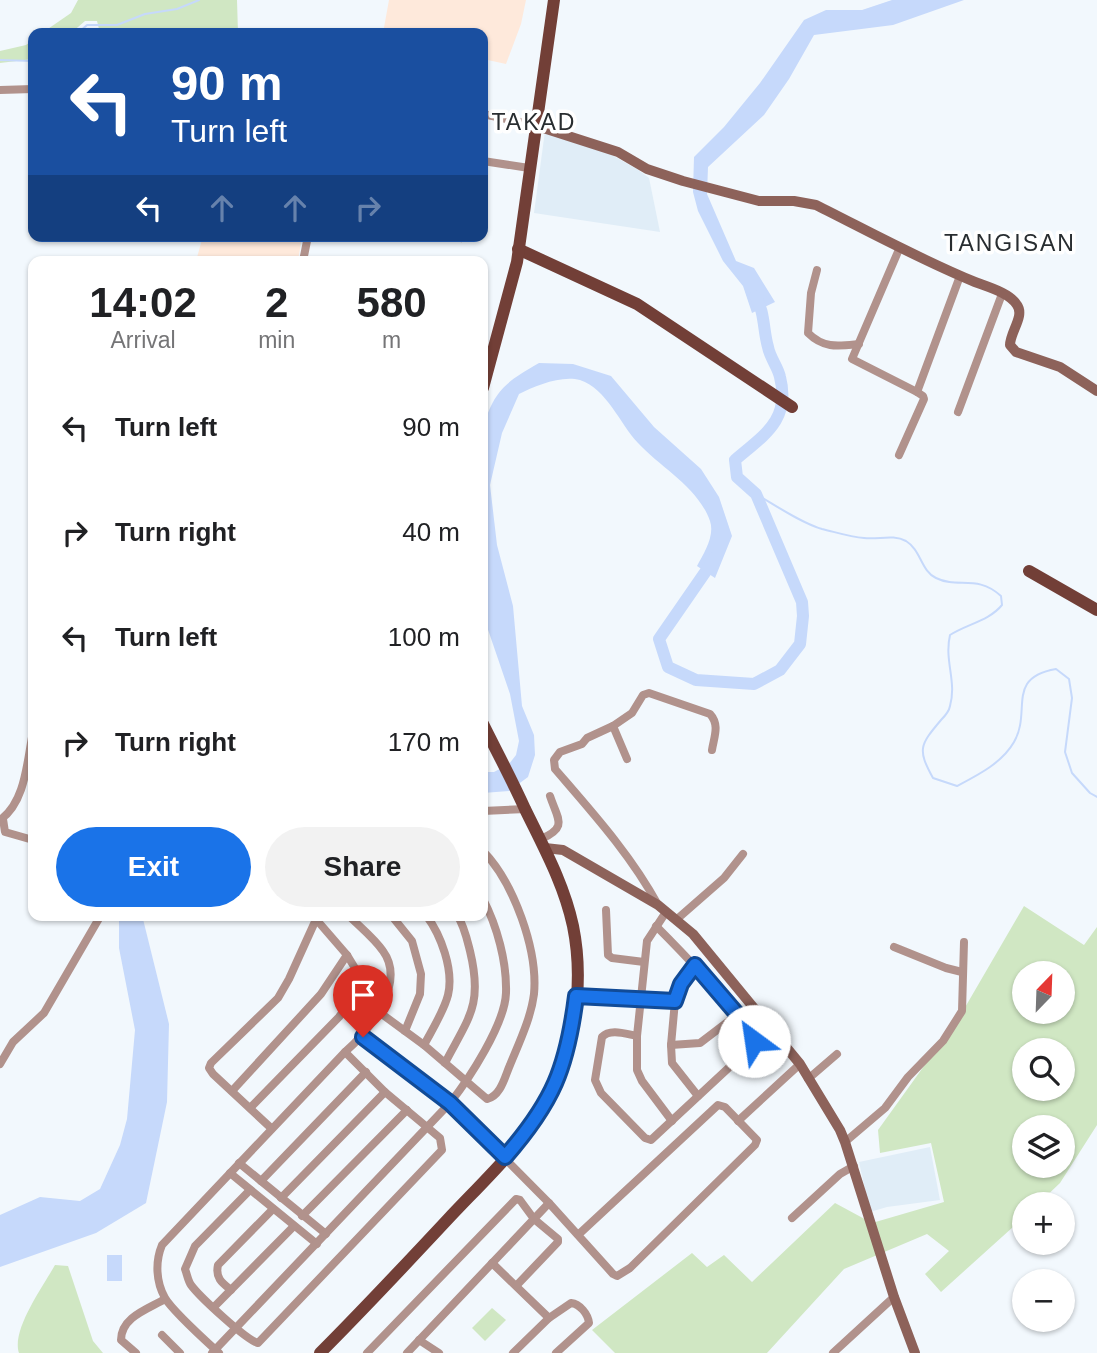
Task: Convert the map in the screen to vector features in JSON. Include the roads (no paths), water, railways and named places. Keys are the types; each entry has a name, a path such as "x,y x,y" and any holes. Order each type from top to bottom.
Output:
{"main road":[{"path":"488,371 518,249 554,0"},
{"path":"518,249 637,304 792,407"},
{"path":"1030,571 1097,610"},
{"path":"320,1353 393,1279 505,1157 536,1119 556,1083 570,1042 576,996 577,958 573,928 561,884 488,734"}],"street":[{"path":"0,90 28,89"},
{"path":"488,115 534,125 618,152 647,169 752,200 794,201 816,205 1016,302 1019,318 1010,335 1010,345 1016,352 1060,367 1097,391"},
{"path":"488,162 529,169"},
{"path":"899,454 923,396 852,359 900,247"},
{"path":"817,270 810,303 808,333 815,340 830,347 859,344"},
{"path":"918,392 960,276"},
{"path":"958,412 1002,294"},
{"path":"662,909 622,849 554,766 554,760 560,752 582,744 587,738 613,726 632,713 643,695 649,693 715,719 717,727 712,750"},
{"path":"613,726 627,759"},
{"path":"28,755 21,788 10,812 1,820 5,832 28,839"},
{"path":"543,844 559,828 550,796"},
{"path":"488,811 526,810"},
{"path":"543,844 563,850 662,909 693,934 800,1064 845,1142 894,1297 915,1353"},
{"path":"676,920 724,878 743,853"},
{"path":"379,1012 424,1045 487,1099 498,1093 522,1036 534,996 534,971 522,916 504,876 488,857"},
{"path":"662,909 647,941 636,1070 673,1121"},
{"path":"606,910 608,955 612,958 645,962"},
{"path":"354,921 385,953 389,984 387,997 379,1012 363,1037 271,1128 162,1245 157,1258 157,1271 165,1299 215,1352 235,1327 450,1103 466,1082 498,1025 506,995 504,963 488,912"},
{"path":"0,1064 13,1042 44,1013 98,921"},
{"path":"271,1128 209,1068 278,998 315,921"},
{"path":"250,1108 339,1017 351,1001 361,978 320,921"},
{"path":"396,921 412,941 421,974 420,994 405,1031"},
{"path":"424,1045 449,995 450,971 429,921"},
{"path":"445,1063 472,1013 476,989 468,942 459,921"},
{"path":"637,1036 612,1032 602,1037 594,1080 601,1093 645,1138 651,1140 750,1048 754,1041 754,1037 737,1014 695,965 656,926"},
{"path":"845,1142 885,1108 908,1077 953,1027 962,1010 964,942"},
{"path":"894,947 962,972"},
{"path":"232,1091 321,995 347,955"},
{"path":"695,965 681,984 675,1001 671,1045 672,1063 698,1096"},
{"path":"576,996 675,1001"},
{"path":"671,1045 700,1043 737,1014"},
{"path":"363,1037 450,1103 549,1203 613,1274 622,1275 755,1145 757,1140 725,1107 718,1105 578,1235"},
{"path":"250,1190 195,1246 185,1269 191,1285 251,1341 258,1343 442,1150 440,1138 386,1092 345,1052"},
{"path":"808,1079 837,1054"},
{"path":"738,1121 800,1064"},
{"path":"261,1181 366,1072"},
{"path":"281,1198 386,1092"},
{"path":"302,1216 407,1110"},
{"path":"239,1163 326,1234"},
{"path":"792,1218 840,1174 854,1166"},
{"path":"230,1172 317,1244"},
{"path":"367,1353 512,1200 520,1200 534,1219 558,1239 517,1285"},
{"path":"407,1353 549,1203"},
{"path":"231,1290 220,1281 216,1272 218,1265 273,1209"},
{"path":"214,1307 294,1226"},
{"path":"492,1263 549,1318"},
{"path":"833,1353 894,1297"},
{"path":"136,1353 121,1340 122,1328 127,1320 165,1299"},
{"path":"513,1353 549,1318 571,1303 579,1306 589,1320 587,1328 555,1353"},
{"path":"162,1335 180,1353"},
{"path":"419,1340 439,1353"}],"water":[{"path":"892,0 964,0 893,25 814,35 789,79 764,115 708,167 707,194 736,261 754,268 775,302 752,313 743,286 723,261 698,211 693,192 694,157 724,127 760,83 804,20 826,10 862,10"},
{"path":"539,363 573,364 611,376 654,427 701,469 719,497 732,536 715,578 697,566 711,533 710,521 704,509 688,488 638,443 605,399 590,385 580,380 557,380 519,394 502,433 490,485 497,545 513,606 522,706 534,735 535,755 528,777 509,791 488,793 488,772 494,772 509,764 516,755 519,741 510,694 488,630 488,413 503,388"},
{"path":"119,921 143,921 169,1024 167,1102 146,1203 96,1233 0,1267 0,1215 40,1197 80,1201 100,1189 120,1145 127,1119 135,1030 119,948"},
{"path":"107,1255 122,1255 122,1281 107,1281"}],"waterway":[{"path":"84,28 87,25 117,25 145,14 177,9 199,0"},
{"path":"0,60 28,61"},
{"path":"715,558 659,639 668,667 696,680 754,684 780,670 800,644 803,616 802,602 756,494 737,477 735,460 765,434 778,416 782,405 780,377 769,351 762,314 755,296"},
{"path":"756,494 822,529 859,537 896,538 906,541 915,550 927,571 936,578 984,585 1001,596 1002,605 997,610 950,635 948,654 952,697 947,714 923,748 933,778 957,786 996,762 1009,749 1019,730 1023,697 1030,680 1040,673 1056,669 1069,679 1072,698 1065,752 1072,773 1097,797"}],"district":[{"name":"TAKAD","path":"534,122"},
{"name":"TANGISAN","path":"1010,243"}]}
